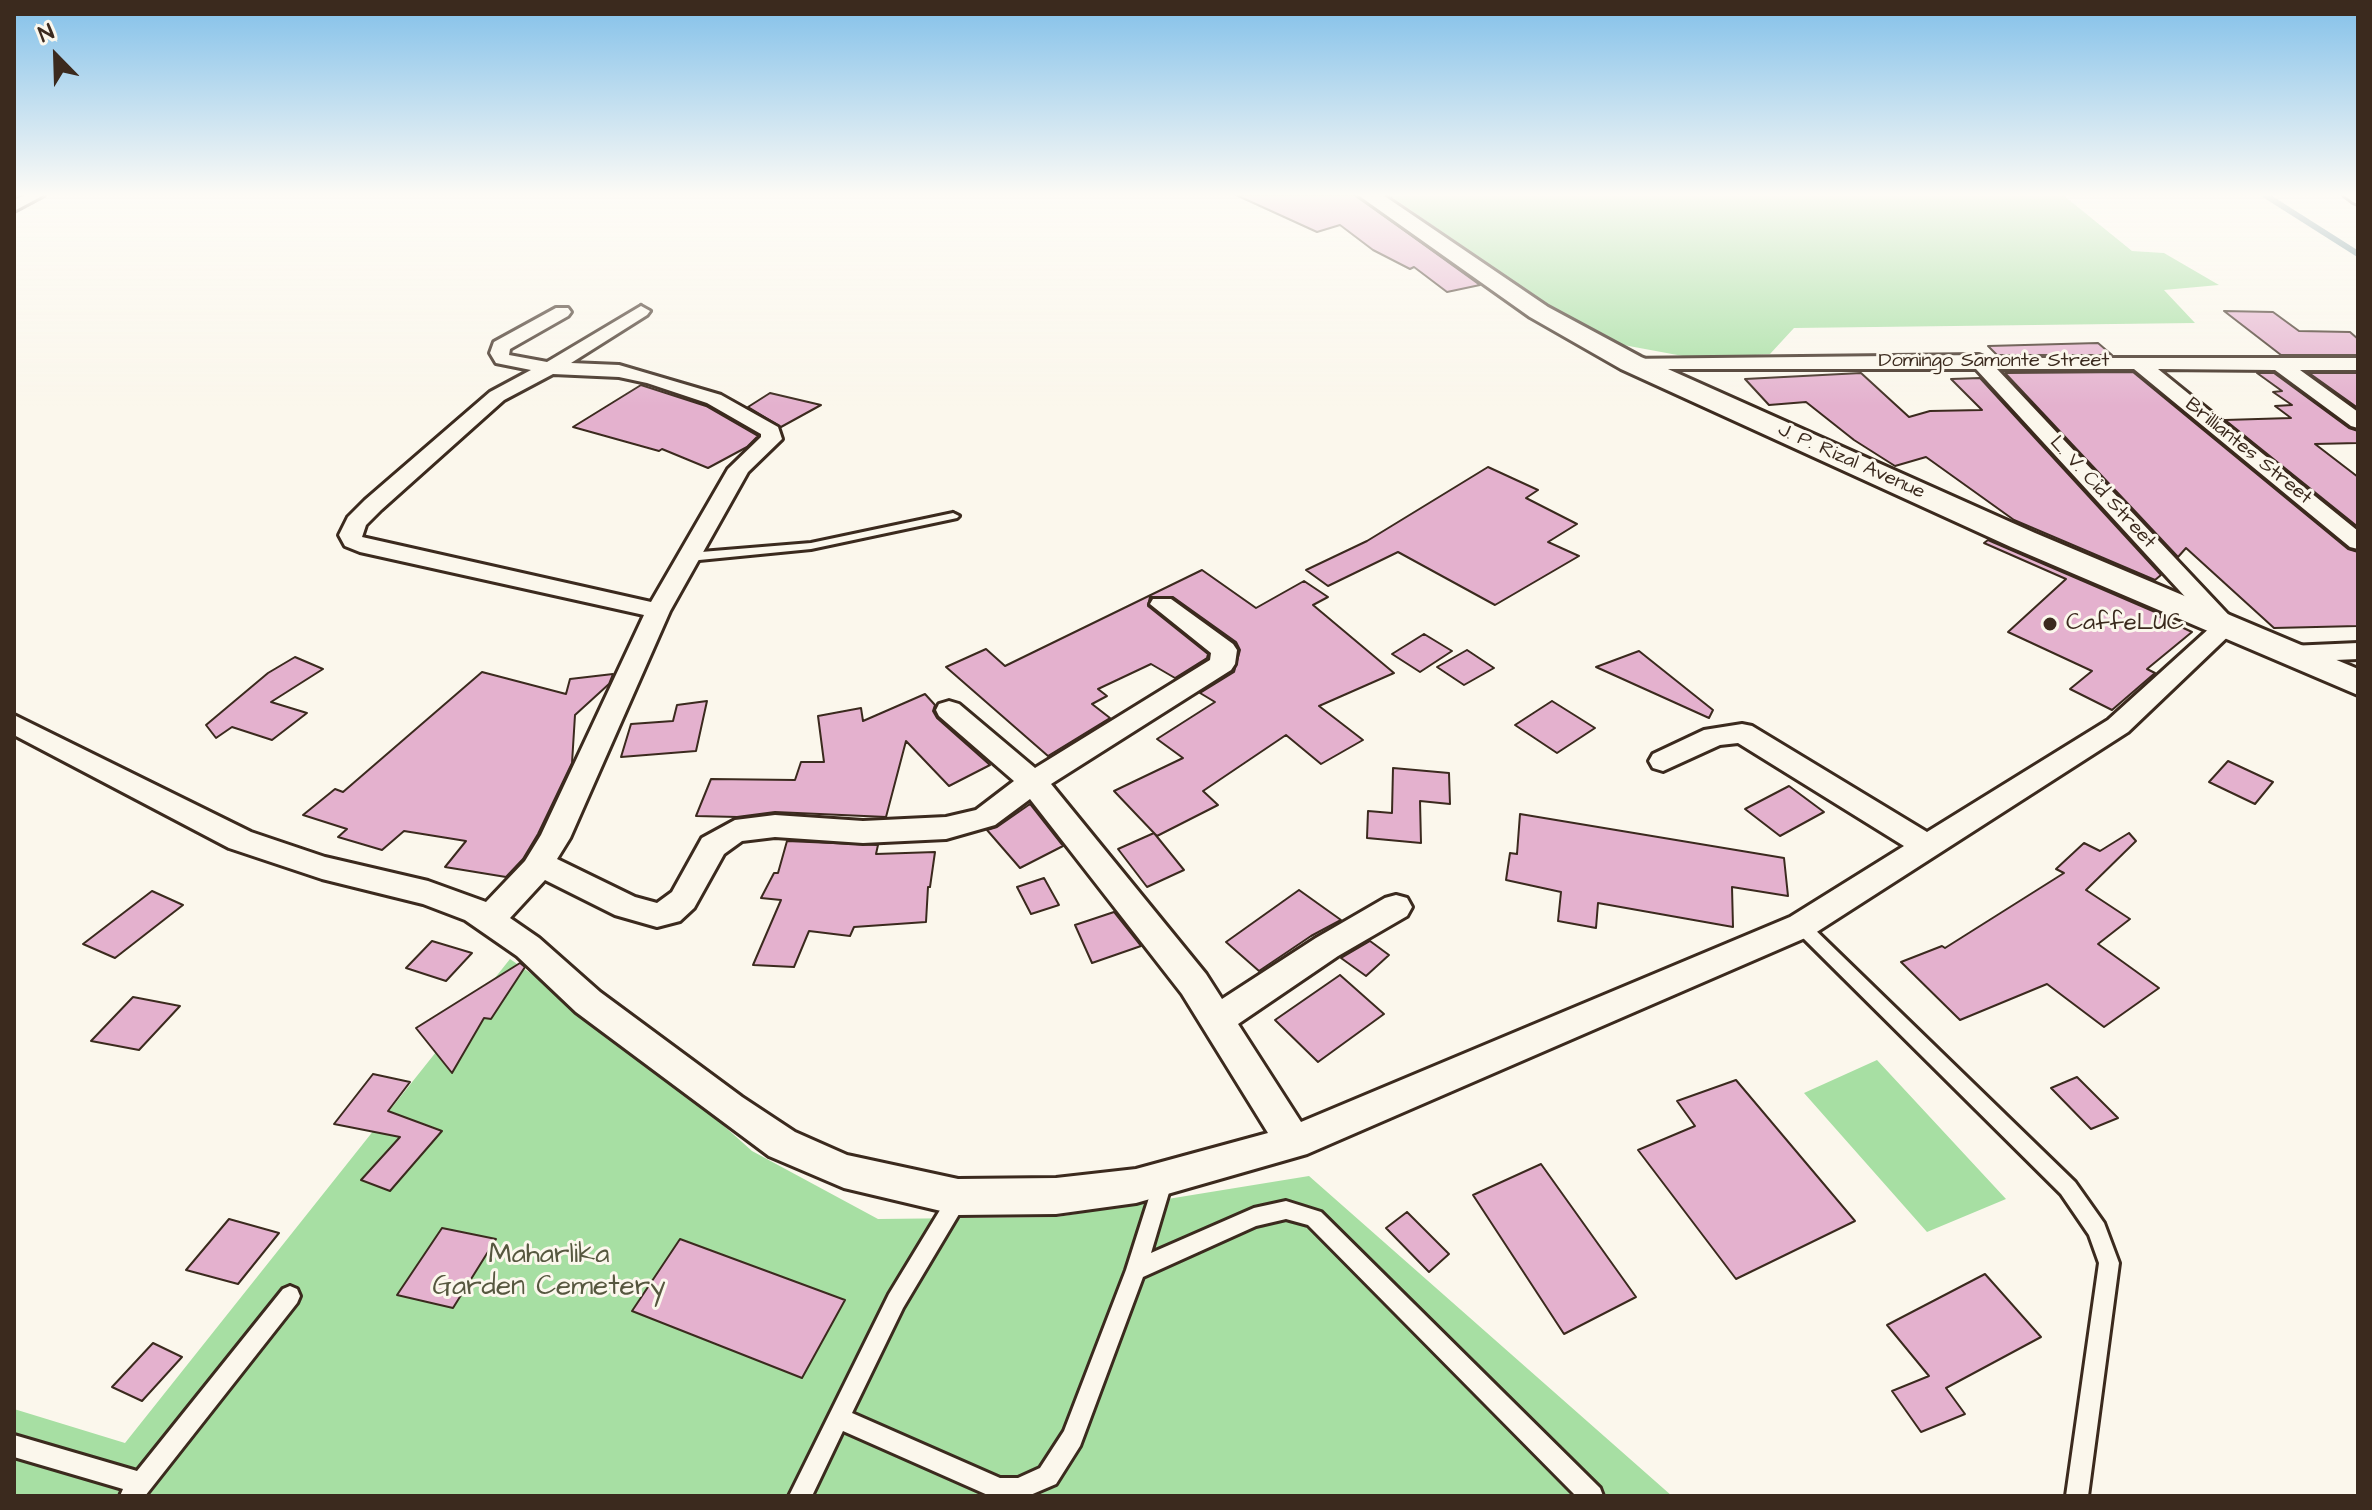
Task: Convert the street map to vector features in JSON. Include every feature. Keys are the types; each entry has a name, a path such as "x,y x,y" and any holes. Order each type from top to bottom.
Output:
{"main road":[{"name":"J. P. Rizal Avenue","path":"1471,265 1539,312 1631,363 2023,540 2358,683"}],"street":[{"path":"641,311 550,368 497,396 373,505 356,522 350,535 353,541 368,547 658,611"},
{"path":"489,920 540,864 576,795 658,611 739,469 772,439 771,431 714,399 653,379 619,371 550,368 503,359 499,353 501,346 562,312"},
{"name":"Domingo Samonte Street","path":"1631,363 1979,361 2358,364"},
{"name":"L. V. Cid Street","path":"1979,361 2226,626"},
{"name":"Brilliantes Street","path":"2138,363 2358,542"},
{"path":"2280,364 2358,422"},
{"path":"540,864 626,906 657,915 669,912 683,900 713,846 735,831 775,826 863,832 946,828 985,818 1033,782 1222,664 1224,650 1162,604"},
{"path":"14,724 240,840 322,868 428,893 476,911 528,947 588,1002 782,1144 844,1171 958,1197 1056,1196 1136,1186 1294,1142 1801,926 2118,726 2226,626"},
{"path":"2290,654 2358,651"},
{"path":"949,710 1033,782 1194,984 1294,1142"},
{"path":"1663,761 1714,737 1742,733 1928,847"},
{"path":"1218,1020 1327,947 1396,907"}],"lane":[{"path":"689,557 811,546 953,516"},
{"path":"1801,926 2068,1188 2097,1230 2109,1263 2077,1496"},
{"path":"838,1418 1000,1489 1018,1489 1048,1476 1072,1438 1136,1270 1165,1178"},
{"path":"800,1496 896,1301 958,1197"},
{"path":"1136,1270 1254,1217 1286,1210 1314,1218 1592,1496"},
{"path":"14,1446 136,1490 290,1296"}],"green space":[{"path":"1490,265 2185,265 2219,285 2164,290 2195,323 1794,328 1770,354 1699,359 1618,344 1550,307"},
{"name":"Maharlika Garden Cemetery","path":"510,959 630,1042 752,1151 878,1219 1057,1217 1309,1176 1672,1496 14,1496 14,1409 125,1443"},
{"path":"1877,1060 2006,1199 1927,1232 1804,1093"}],"building":[{"path":"1403,265 1453,265 1480,285 1447,292 1414,267 1410,269"},
{"path":"2224,311 2273,312 2299,331 2350,332 2358,339 2358,355 2281,355"},
{"path":"2098,343 2112,355 1997,355 1988,346"},
{"path":"2133,372 2348,549 2358,552 2358,626 2274,628 2186,548 2178,557 2005,373"},
{"path":"1861,373 1909,417 1930,411 1982,410 1951,379 1980,378 2161,575 2155,580 2014,520 1926,457 1895,466 1854,440 1806,402 1769,405 1745,379"},
{"path":"2257,373 2274,373 2349,428 2358,431 2358,443 2315,444 2358,477 2358,527 2225,420 2291,418 2275,406 2292,405 2273,392 2282,391"},
{"path":"2309,373 2358,373 2358,408"},
{"path":"641,385 706,406 758,436 747,447 708,468 662,449 659,451 573,427"},
{"path":"770,393 821,405 781,427 748,407"},
{"path":"1488,467 1538,490 1526,498 1577,524 1548,542 1579,556 1495,605 1398,552 1328,586 1306,570 1367,541"},
{"path":"1988,540 2162,615 2160,617 2192,632 2147,669 2155,673 2112,710 2070,689 2092,671 2008,632 2066,579 1984,543"},
{"path":"1202,570 1256,608 1304,581 1328,597 1313,605 1394,673 1319,706 1363,740 1321,764 1286,735 1203,791 1218,805 1157,836 1114,791 1183,758 1157,739 1215,702 1200,693 1234,672 1240,650 1236,642 1173,597 1150,597 1148,606 1208,654 1207,658 1175,678 1151,664 1098,689 1107,696 1092,704 1110,718 1048,756 946,667 986,649 1005,666"},
{"path":"1424,634 1452,651 1420,672 1392,654"},
{"path":"1467,650 1494,668 1464,685 1437,667"},
{"path":"1639,651 1713,710 1709,718 1596,667"},
{"path":"295,657 323,669 271,702 307,713 272,740 232,727 216,738 206,725 268,673"},
{"path":"482,672 566,694 570,679 613,674 609,684 575,715 572,763 538,834 523,859 506,877 445,867 466,841 404,831 382,850 338,837 347,829 303,815 335,789 343,792"},
{"path":"925,694 935,705 933,711 937,718 990,765 949,786 906,741 886,817 775,812 737,817 696,816 711,779 795,780 801,762 824,762 818,716 861,708 863,721"},
{"path":"707,701 696,751 621,757 631,724 673,721 677,705"},
{"path":"1552,701 1595,728 1557,753 1515,725"},
{"path":"2228,761 2273,782 2255,804 2209,782"},
{"path":"1393,768 1449,773 1450,804 1420,801 1421,843 1367,838 1368,811 1392,813"},
{"path":"1789,786 1824,812 1780,836 1745,809"},
{"path":"1030,804 1063,846 1020,868 987,830 997,827"},
{"path":"1520,814 1784,858 1788,896 1732,887 1733,927 1598,903 1596,928 1558,921 1561,892 1506,880 1510,853 1517,854"},
{"path":"1154,833 1184,870 1147,887 1118,849"},
{"path":"2129,833 2136,841 2086,890 2130,919 2098,944 2159,988 2104,1027 2047,984 1960,1020 1901,962 1942,946 1945,948 2064,873 2056,869 2084,843 2100,851"},
{"path":"787,841 878,845 876,854 935,852 928,887 926,922 854,927 850,936 809,931 794,967 753,965 781,900 761,898 774,873 778,873"},
{"path":"1044,878 1059,905 1031,914 1017,887"},
{"path":"1299,890 1341,920 1259,971 1226,942"},
{"path":"152,891 183,905 115,958 83,944"},
{"path":"1114,912 1141,946 1092,963 1075,925"},
{"path":"432,941 472,953 446,981 406,968"},
{"path":"1370,941 1389,955 1366,976 1341,958"},
{"path":"520,963 525,967 491,1019 484,1018 452,1073 416,1028"},
{"path":"1340,975 1384,1014 1318,1062 1275,1020"},
{"path":"133,997 180,1006 139,1050 91,1041"},
{"path":"373,1074 410,1082 388,1111 442,1131 390,1191 361,1180 400,1137 334,1124"},
{"path":"2077,1077 2118,1118 2091,1129 2051,1088"},
{"path":"1736,1080 1855,1221 1736,1279 1638,1150 1695,1126 1677,1101"},
{"path":"1541,1164 1636,1297 1564,1334 1473,1195"},
{"path":"1407,1212 1449,1254 1429,1272 1386,1228"},
{"path":"229,1219 279,1233 238,1284 186,1270"},
{"path":"442,1228 496,1239 453,1308 397,1295"},
{"path":"680,1239 845,1300 802,1378 632,1311"},
{"path":"1985,1274 2041,1337 1946,1388 1965,1414 1921,1432 1892,1391 1929,1376 1887,1325"},
{"path":"153,1343 182,1357 142,1401 112,1387"}],"place":[{"name":"CaffeLUC","path":"2050,624"}]}
